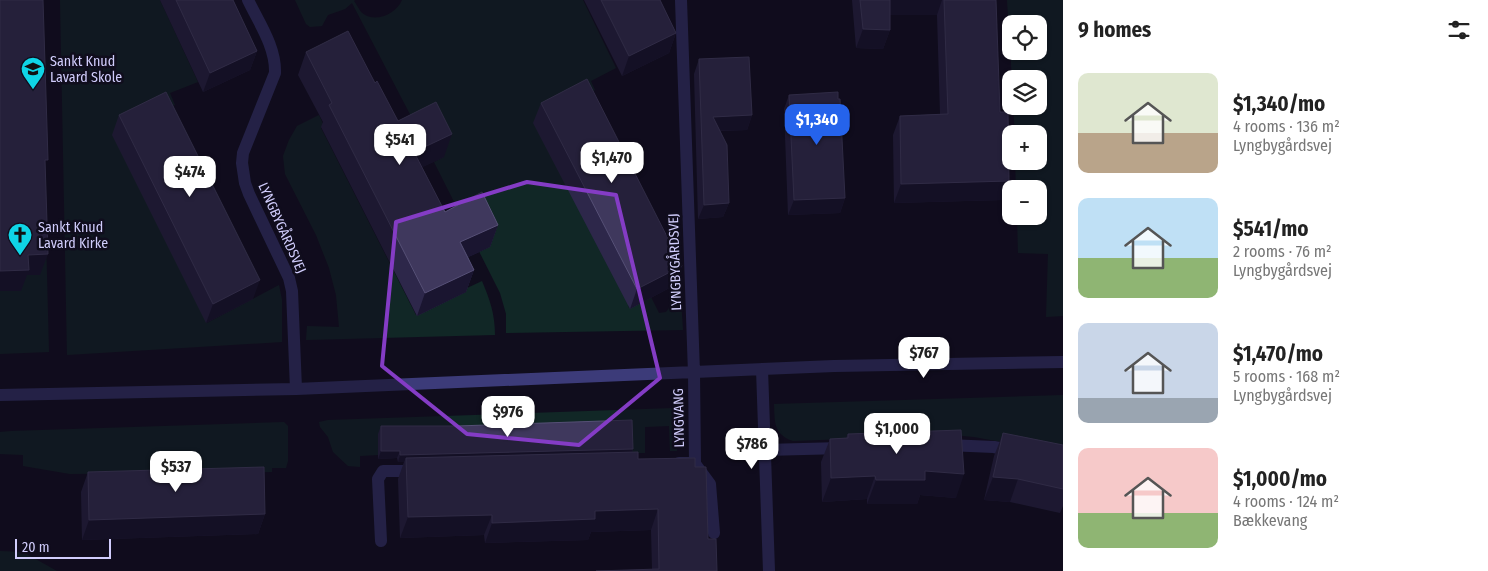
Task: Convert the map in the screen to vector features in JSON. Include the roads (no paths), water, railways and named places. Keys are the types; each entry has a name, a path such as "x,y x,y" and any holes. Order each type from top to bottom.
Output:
{"street":[{"name":"LYNGBYGÅRDSVEJ","path":"248,0 270,46 275,66 272,79 244,153 243,171 249,194 292,290 296,389"},
{"name":"LYNGBYGÅRDSVEJ","path":"680,0 694,373"},
{"path":"0,395 296,389 762,369 1063,362"},
{"path":"762,369 769,571"},
{"name":"LYNGVANG","path":"694,373 695,463 710,484 714,533"},
{"path":"938,446 994,447 1029,454"},
{"path":"765,450 851,448"},
{"name":"LYNGVANG","path":"666,464 695,463"},
{"path":"381,541 378,479 383,471 432,470"}],"place":[{"name":"Sankt Knud Lavard Skole","path":"33,90"},
{"name":"Sankt Knud Lavard Kirke","path":"20,256"}]}
